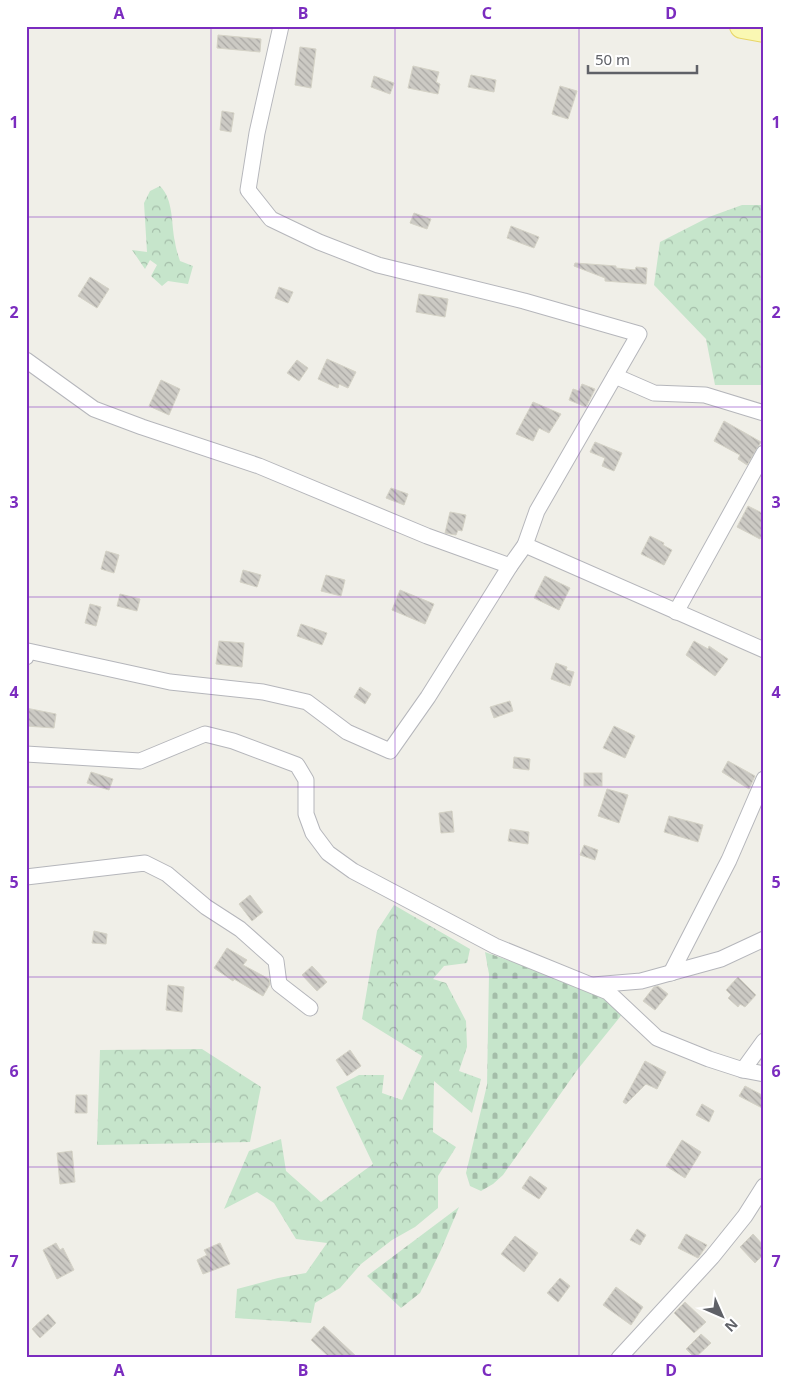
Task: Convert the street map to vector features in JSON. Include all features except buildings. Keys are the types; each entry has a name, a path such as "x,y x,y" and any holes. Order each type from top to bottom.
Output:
{"main road":[{"path":"742,26 764,30"}],"street":[{"path":"26,657 28,651 170,682 263,692 307,702 347,732 390,750 428,697 525,545 537,511 639,334 524,301 378,265 320,242 271,219 248,190 257,133 281,26"},
{"path":"26,360 94,409 259,466 419,533 510,566"},
{"path":"615,376 654,393 705,395 764,413"},
{"path":"676,612 764,453"},
{"path":"525,545 764,650"},
{"path":"26,754 140,761 205,734 233,741 297,765 306,780 306,814 313,833 328,854 354,871 495,946 608,992 657,1038 743,1070 764,1074"},
{"path":"671,973 729,860 764,779"},
{"path":"26,877 145,864 167,874 206,907 240,929 276,960 279,984 310,1008"},
{"path":"592,985 641,981 671,973 720,959 764,939"},
{"path":"743,1070 764,1042"},
{"path":"619,1358 712,1256 745,1216 764,1186"}],"green space":[{"path":"160,186 170,205 175,245 180,261 193,266 188,284 168,281 162,286 151,276 157,265 150,260 145,269 132,250 147,252 144,203 150,191"},
{"path":"742,205 764,205 764,385 715,385 706,339 654,285 660,242 709,217"},
{"path":"394,905 470,949 467,963 444,966 433,979 446,983 466,1021 467,1047 459,1071 481,1079 472,1113 434,1081 433,1132 456,1147 438,1176 438,1208 415,1227 392,1240 361,1264 340,1288 315,1303 311,1323 235,1318 237,1289 306,1273 327,1243 296,1239 274,1203 257,1192 224,1209 249,1151 281,1139 286,1171 321,1202 373,1164 336,1087 359,1075 384,1075 382,1093 402,1100 422,1056 362,1019 377,931"},
{"path":"485,952 594,991 624,1012 578,1069 503,1175 481,1191 470,1186 466,1173 487,1085 489,974"},
{"path":"202,1049 261,1087 250,1142 97,1145 100,1050"},
{"path":"459,1207 420,1293 401,1308 367,1276"}]}
